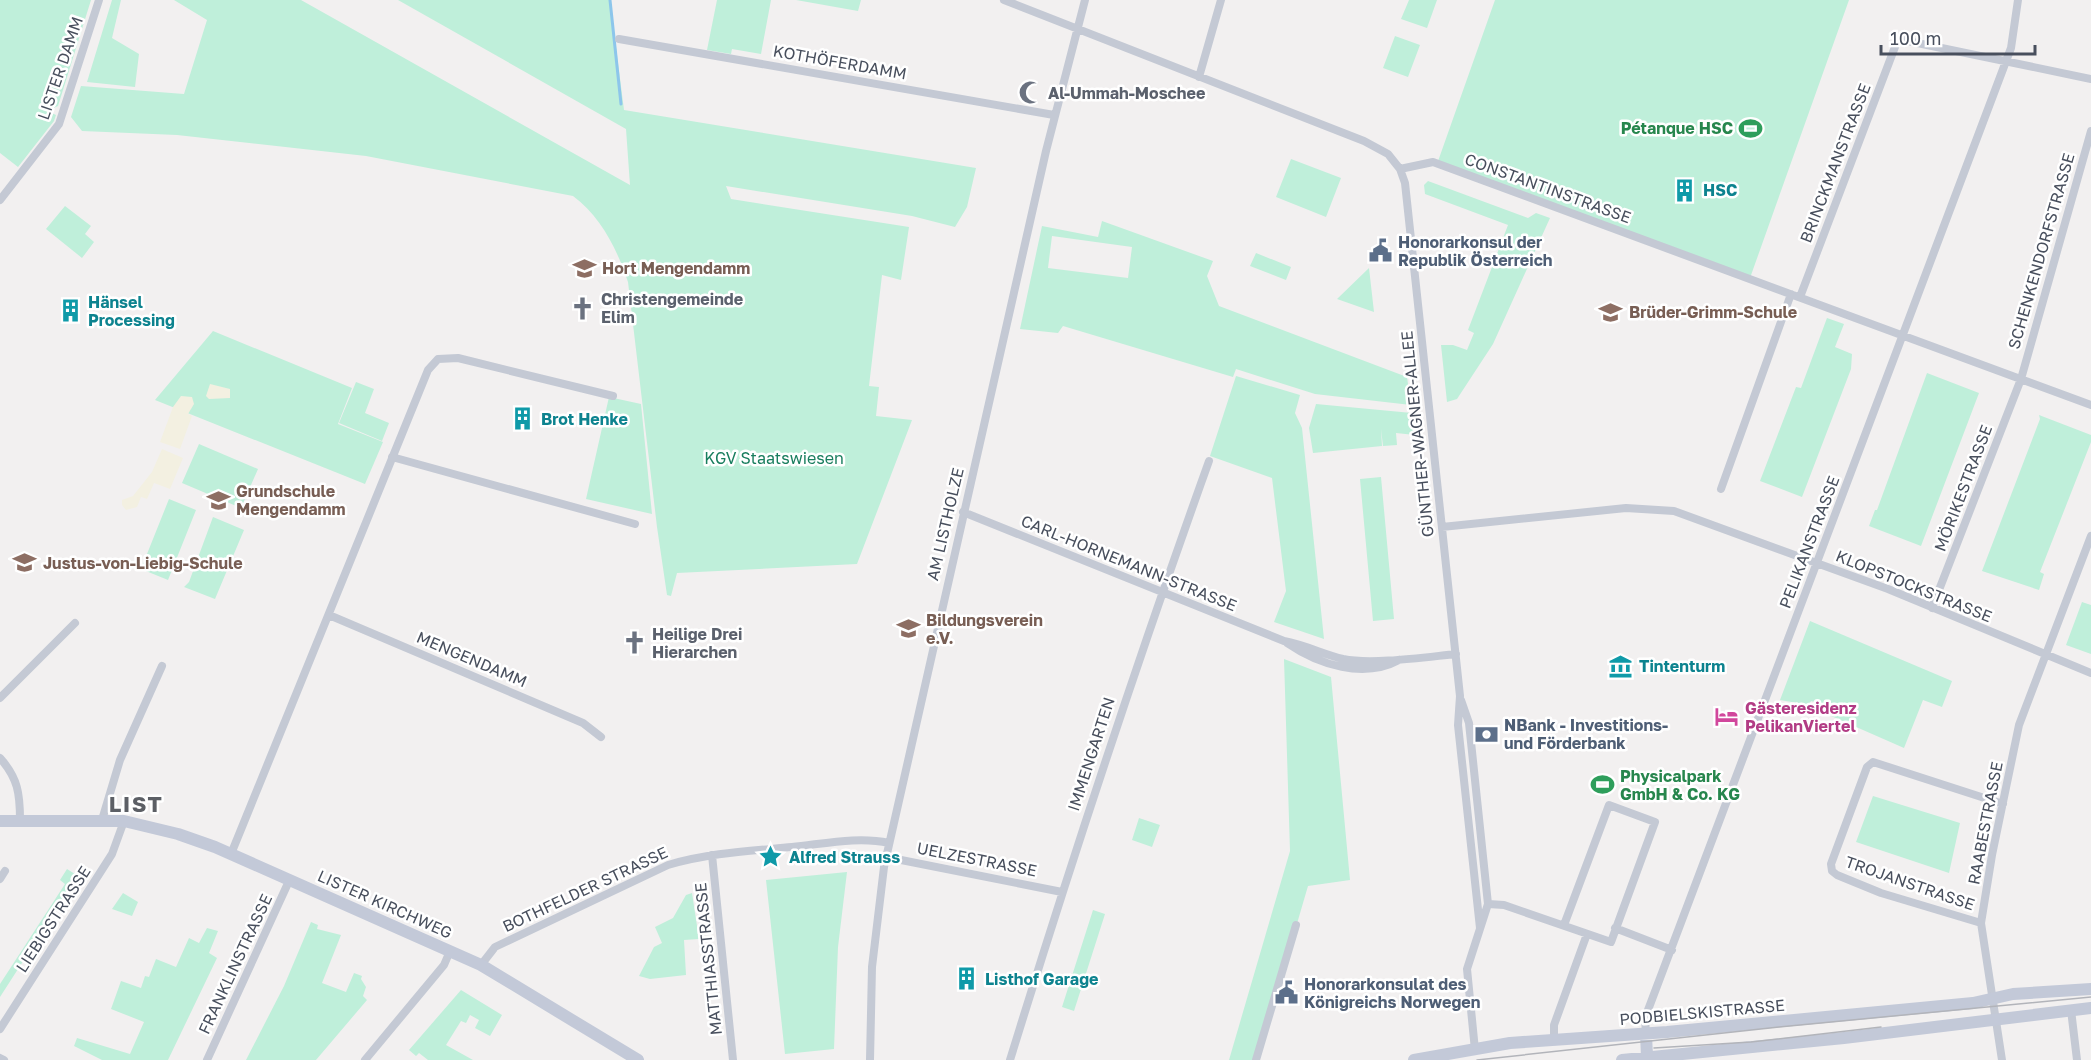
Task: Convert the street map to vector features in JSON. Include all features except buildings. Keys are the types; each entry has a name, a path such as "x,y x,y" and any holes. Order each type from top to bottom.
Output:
{"main road":[{"name":"LISTER KIRCHWEG","path":"0,821 124,821 178,834 231,854 481,965 638,1060"},
{"name":"PODBIELSKISTRASSE","path":"1414,1060 1475,1055 1502,1044 1646,1034 1973,1003 2013,994 2091,989"},
{"path":"1622,1060 1844,1038 2091,1008"},
{"path":"1646,1034 1647,1058"}],"street":[{"name":"LISTER DAMM","path":"0,200 59,124 99,0"},
{"path":"1004,0 1376,146 1388,154 1400,169"},
{"name":"AM LISTHOLZE","path":"870,1060 872,967 886,857 1054,115 1085,0"},
{"path":"1199,77 1221,0"},
{"name":"PELIKANSTRASSE","path":"1646,1034 1646,1017 2011,48 2018,0"},
{"name":"KOTHÖFERDAMM","path":"620,39 1054,115"},
{"name":"BRINCKMANSTRASSE","path":"1721,489 1898,39 2005,62"},
{"path":"2005,62 2091,79"},
{"name":"SCHENKENDORFSTRASSE","path":"2021,379 2091,131"},
{"name":"CONSTANTINSTRASSE","path":"1400,169 1433,162 2091,405"},
{"name":"GÜNTHER-WAGNER-ALLEE","path":"1400,169 1407,195 1456,654 1460,696 1458,724 1480,928"},
{"path":"231,854 428,370 438,359 458,358 613,396"},
{"name":"MÖRIKESTRASSE","path":"1932,608 2021,379"},
{"path":"392,457 634,524"},
{"name":"IMMENGARTEN","path":"1010,1060 1062,892 1161,592 1209,461"},
{"name":"KLOPSTOCKSTRASSE","path":"1442,527 1626,508 1648,508 1692,515 1932,608 2046,657 2091,673"},
{"name":"CARL-HORNEMANN-STRASSE","path":"963,512 1284,641 1301,653 1344,668 1367,669 1390,665 1400,660 1456,654"},
{"name":"RAABESTRASSE","path":"1993,998 1981,924 2019,724 2091,536"},
{"name":"MENGENDAMM","path":"329,615 583,723 601,737"},
{"path":"0,698 75,623"},
{"path":"102,820 120,760 162,666"},
{"name":"GÜNTHER-WAGNER-ALLEE","path":"1460,696 1469,723 1488,904 1467,969 1475,1055"},
{"path":"0,758 18,784 20,820"},
{"name":"TROJANSTRASSE","path":"1981,924 1881,893 1837,875 1832,871 1831,864 1867,767 1874,762 2003,804"},
{"path":"1488,904 1504,905 1611,942 1655,822 1609,805 1564,925"},
{"name":"LIEBIGSTRASSE","path":"0,1029 112,854 124,821"},
{"name":"BOTHFELDER STRASSE","path":"481,965 495,947 668,865 693,857 845,842 877,840 889,843"},
{"name":"MATTHIASSTRASSE","path":"712,855 733,1060"},
{"name":"UELZESTRASSE","path":"886,857 1062,892"},
{"path":"0,879 5,871"},
{"name":"FRANKLINSTRASSE","path":"207,1060 289,881"},
{"path":"1256,1060 1296,925"},
{"path":"1615,928 1672,950"},
{"path":"1554,1041 1554,1025 1587,933"},
{"path":"367,1059 444,965 450,951"},
{"path":"1993,998 2001,1060"},
{"path":"2071,1010 2077,1060"}],"green space":[{"path":"0,0 91,0 58,106 47,111 56,115 54,121 18,167 0,153"},
{"path":"112,0 121,0 112,38 139,54 135,87 87,82"},
{"name":"KGV Staatswiesen","path":"174,0 301,0 630,185 626,129 398,0 610,0 624,110 976,168 967,207 955,227 912,216 726,186 731,199 909,227 901,280 882,275 869,386 879,387 876,416 912,420 857,564 677,573 671,596 667,595 628,282 607,234 592,214 573,196 366,156 177,135 82,131 71,117 81,86 184,94 207,20"},
{"path":"717,0 771,0 761,54 732,49 731,54 707,50"},
{"path":"796,0 861,0 858,11"},
{"path":"1409,0 1437,0 1427,28 1401,19"},
{"path":"1495,0 1849,0 1750,278 1437,164"},
{"path":"1395,36 1420,45 1408,77 1383,68"},
{"path":"1291,159 1341,178 1326,217 1276,197"},
{"path":"1428,181 1528,218 1536,213 1550,218 1493,344 1457,399 1447,402 1441,345 1453,345 1467,350 1474,333 1468,330 1508,225 1425,194 1424,185"},
{"path":"65,206 91,226 85,234 94,242 82,258 46,229"},
{"path":"1102,221 1213,261 1207,276 1219,306 1407,377 1411,405 1315,394 1236,369 1233,377 1063,326 1058,333 1020,329 1042,226 1098,237","holes":["1052,236 1132,247 1128,278 1048,268"]},
{"path":"1256,253 1291,267 1286,280 1250,266"},
{"path":"1369,268 1374,312 1337,299"},
{"path":"1827,318 1844,324 1835,347 1852,354 1851,369 1802,497 1760,481 1796,387 1801,388"},
{"path":"213,331 352,388 338,424 383,442 365,484 155,400"},
{"path":"1927,373 1979,393 1921,546 1869,526 1877,510"},
{"path":"1236,376 1300,395 1295,413 1302,428 1324,639 1274,622 1286,591 1272,478 1210,456"},
{"path":"356,382 374,389 365,413 389,423 382,441 339,423"},
{"path":"609,397 641,404 652,514 586,499"},
{"path":"1316,404 1412,413 1415,435 1396,433 1397,445 1383,446 1381,429 1382,446 1313,453 1309,428"},
{"path":"2039,415 2091,435 2091,442 2040,572 2044,574 2039,590 1982,571 2040,419"},
{"path":"199,444 258,469 241,508 182,483"},
{"path":"1381,477 1394,619 1373,621 1360,479"},
{"path":"169,499 196,510 168,580 141,569"},
{"path":"213,517 244,530 215,599 184,587 189,582"},
{"path":"2082,602 2091,605 2091,654 2066,645"},
{"path":"1810,621 1952,681 1942,707 1923,700 1904,748 1822,712 1824,705 1811,701 1809,705 1780,700"},
{"path":"1284,659 1331,677 1350,880 1308,886 1257,1060 1229,1060 1290,851"},
{"path":"1873,796 1960,823 1949,873 1856,842"},
{"path":"1139,818 1160,825 1152,847 1132,840"},
{"path":"67,869 78,876 0,997 0,984 65,884 60,880"},
{"path":"847,872 838,947 834,1049 785,1054 766,880"},
{"path":"123,893 138,902 132,916 112,909"},
{"path":"692,893 699,939 684,940 686,975 650,979 639,976 654,947 662,943 655,927 673,918 686,895"},
{"path":"1093,910 1105,914 1074,1011 1062,1007"},
{"path":"311,922 318,925 317,929 341,935 322,983 346,992 354,973 362,976 361,979 366,987 363,996 367,1000 316,1060 246,1060 284,986"},
{"path":"207,928 218,931 209,953 217,958 168,1060 102,1060 74,1046 77,1038 130,1054 144,1022 111,1009 121,981 141,988 145,976 149,977 156,959 176,967 189,938 199,943"},
{"path":"461,990 502,1015 490,1036 475,1028 479,1020 470,1015 466,1023 461,1021 446,1045 473,1060 428,1060 419,1053 416,1056 409,1050"}],"sand":[{"path":"210,384 230,389 230,398 209,399 206,396"},
{"path":"181,396 192,397 194,404 188,414 192,416 180,449 160,442 173,407"},
{"path":"162,449 183,458 170,489 154,483 147,499 141,497 137,507 126,510 122,505 122,500 133,496 152,472"}],"waterway":[{"path":"610,0 621,104"}],"tram line":[{"path":"1477,1060 1779,1027 2091,997"},
{"path":"1654,1048 1751,1042 1881,1027"}],"place":[{"name":"Al-Ummah-Moschee","path":"1030,93"},
{"name":"Pétanque HSC","path":"1751,128"},
{"name":"HSC","path":"1685,190"},
{"name":"Honorarkonsul der Republik Österreich","path":"1380,251"},
{"name":"Hort Mengendamm","path":"584,268"},
{"name":"Christengemeinde Elim","path":"583,308"},
{"name":"Hänsel Processing","path":"70,311"},
{"name":"Brüder-Grimm-Schule","path":"1611,312"},
{"name":"Brot Henke","path":"523,419"},
{"name":"Grundschule Mengendamm","path":"218,500"},
{"name":"Justus-von-Liebig-Schule","path":"25,563"},
{"name":"Bildungsverein e.V.","path":"908,629"},
{"name":"Heilige Drei Hierarchen","path":"634,643"},
{"name":"Tintenturm","path":"1621,666"},
{"name":"Gästeresidenz PelikanViertel","path":"1727,717"},
{"name":"NBank - Investitions- und Förderbank","path":"1486,734"},
{"name":"Physicalpark GmbH & Co. KG","path":"1602,785"},
{"name":"Alfred Strauss","path":"771,857"},
{"name":"Listhof Garage","path":"967,979"},
{"name":"Honorarkonsulat des Königreichs Norwegen","path":"1286,993"}],"district":[{"name":"LIST","path":"136,803"}]}
